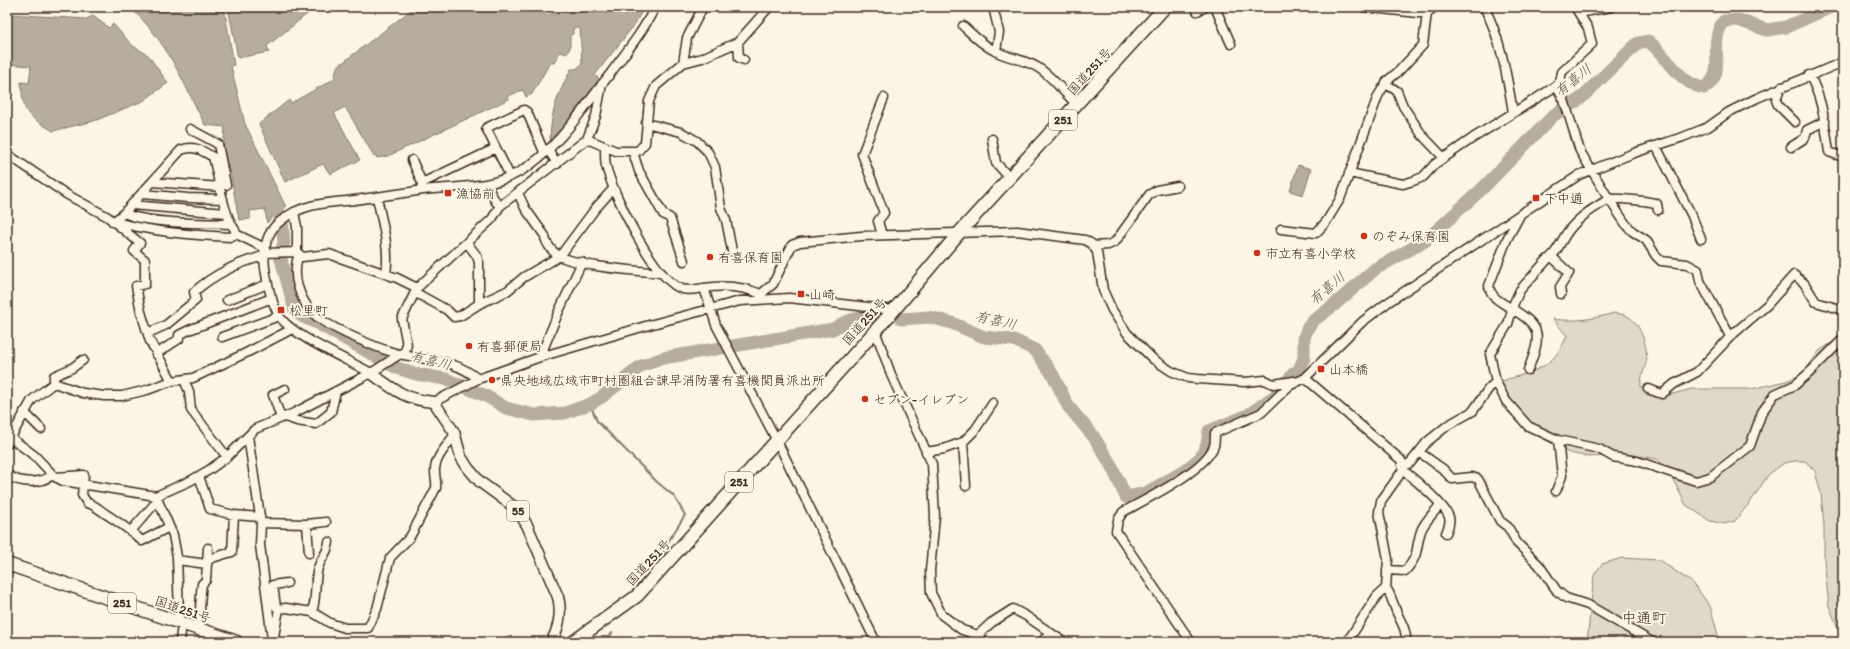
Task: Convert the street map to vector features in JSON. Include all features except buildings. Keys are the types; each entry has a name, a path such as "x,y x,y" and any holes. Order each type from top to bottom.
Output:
{"highway":[{"name":"国道251号","path":"573,642 637,596 894,310 959,233 1165,7"},
{"name":"国道251号","path":"7,564 199,629 230,641"}],"main road":[{"path":"371,373 401,394 417,400 434,402"},
{"name":"55","path":"434,402 455,434 461,457 468,468 480,482 517,509 527,525 552,582 561,608 556,634 551,642"}],"street":[{"path":"371,373 292,329 279,316 268,284 266,251 270,233 276,225 292,213 314,205 378,197 421,187 486,185 521,171 546,151 567,129 634,44 656,7"},
{"path":"683,63 687,38 703,7"},
{"path":"587,139 605,148 616,151 638,151 645,143 649,101 656,86 683,63 702,58 738,42 769,7"},
{"path":"993,7 999,32 996,52"},
{"path":"1197,11 1206,7"},
{"path":"1214,7 1231,44"},
{"path":"1367,7 1427,13"},
{"path":"1281,229 1316,233 1326,222 1340,199 1378,96 1386,84 1423,45 1427,13 1434,7"},
{"path":"1484,7 1492,21 1508,79 1513,112"},
{"path":"1349,172 1403,184 1422,177 1444,158 1513,112 1556,86 1560,81 1562,72 1592,44 1588,28 1577,10 1611,7"},
{"path":"963,26 982,43 996,52 1036,67 1059,84 1065,95 1078,104"},
{"path":"738,42 739,58 744,60"},
{"path":"1191,642 1116,531 1118,520 1123,512 1185,476 1199,466 1214,446 1215,433 1261,413 1289,386 1305,378 1362,322 1387,303 1579,175 1708,126 1729,112 1781,87 1843,62"},
{"path":"1809,75 1814,83 1825,121 1829,152 1843,157"},
{"path":"131,530 157,498 199,476 226,457 255,429 283,417 371,373 405,351 407,345 402,319 416,291 442,264 492,220 500,206 557,164 587,139 596,116 602,84"},
{"path":"1386,84 1397,91 1403,106 1422,135 1444,158"},
{"path":"1556,86 1564,100 1580,151 1628,227 1646,240 1661,261 1687,264 1698,270 1700,281 1730,336"},
{"path":"1781,87 1776,100 1778,105 1795,122"},
{"path":"882,235 878,221 884,213 862,154 884,98"},
{"path":"510,176 486,128 524,110 527,112 546,151 557,164"},
{"path":"1791,147 1805,138 1807,130 1825,121"},
{"path":"646,123 681,132 697,141 708,152 715,167 721,208 726,220 732,250"},
{"path":"113,222 150,231 230,237 234,230 218,144 190,128"},
{"path":"992,139 996,162 1010,178"},
{"path":"1656,146 1692,216 1701,239"},
{"path":"113,222 142,194 181,150 189,147 197,148 212,157 221,187 226,213 234,230"},
{"path":"421,187 496,148"},
{"path":"605,148 606,166 613,190 652,260 661,273 684,290 720,286 740,288 761,296 894,310"},
{"path":"633,152 639,171 662,214 670,218 684,261"},
{"path":"7,154 66,194 113,222 140,243 134,251 145,260 145,284 136,286 148,333 156,354 172,382"},
{"path":"412,160 421,187"},
{"path":"152,182 221,187"},
{"path":"486,185 500,206"},
{"path":"1093,246 1108,245 1115,242 1149,195 1157,190 1178,186"},
{"path":"148,333 166,324 196,300 194,292 201,286 266,251 295,252 302,257 330,254 386,274 416,291 446,310 454,317 471,311 480,304 507,291 524,277 560,256 595,209 613,190"},
{"path":"518,193 525,208 545,236 545,239 551,248 560,256 582,262 661,273"},
{"path":"142,194 223,199"},
{"path":"378,197 387,245 386,274"},
{"path":"1658,210 1657,204 1653,201 1633,202 1616,198 1609,199 1580,218 1569,230 1552,257 1547,260 1520,290 1512,308 1508,324 1490,354 1496,382 1506,401 1528,426 1558,440 1599,449 1613,457 1637,461 1696,481 1710,477 1750,446 1762,412 1775,394 1795,384 1809,373 1843,338"},
{"path":"131,205 226,213"},
{"path":"124,213 132,216 234,230 266,251"},
{"path":"292,213 297,226 295,252 296,281 307,305 316,316 366,343 398,355 452,363 470,372 475,381"},
{"path":"1519,216 1507,239 1489,286 1494,298 1530,319 1538,330 1536,350 1528,370"},
{"path":"434,402 475,381 540,357 649,325 761,296 773,284 792,245 800,242 828,238 882,235 1017,231 1076,237 1085,240 1093,246 1097,252 1103,290 1112,310 1127,333 1153,359 1171,371 1188,378 1238,381 1265,380 1273,384 1305,378"},
{"path":"467,243 477,256 479,263 480,304"},
{"path":"1552,257 1569,273 1560,287 1561,294"},
{"path":"540,357 559,311 582,262"},
{"path":"1648,389 1662,394 1674,384 1697,372 1730,336 1767,305 1794,275 1804,283 1816,302 1843,310"},
{"path":"227,300 268,284"},
{"path":"704,288 716,325 777,441 876,642"},
{"path":"156,354 179,339 179,335 189,330 272,298"},
{"path":"222,337 279,316"},
{"path":"54,383 83,392 104,396 122,396 184,380 230,361 292,329"},
{"path":"875,330 892,377 932,464 934,516 930,571 931,593 942,615 962,630 978,635 985,642"},
{"path":"54,383 54,376 72,368 83,360"},
{"path":"1305,378 1401,460 1403,468 1449,516 1450,523 1446,533"},
{"path":"184,380 189,391 191,410 226,457"},
{"path":"1406,642 1407,633 1394,606 1391,594 1386,588 1388,559 1379,512 1381,501 1403,468 1411,462 1427,442 1448,425 1473,411 1489,388 1496,382"},
{"path":"54,383 32,400 8,439 35,456 54,476 63,481 157,498"},
{"path":"285,388 273,395 283,417 316,424 331,412 336,391"},
{"path":"926,452 944,449 963,442 974,430 993,403"},
{"path":"24,412 41,429"},
{"path":"279,609 286,608 312,612 330,623 345,628 368,628 379,602 390,558 410,537 436,488 437,482 435,472 439,457 455,434"},
{"path":"248,436 261,520 260,545 273,642"},
{"path":"1556,491 1562,476 1558,440"},
{"path":"963,442 966,486"},
{"path":"1419,452 1443,469 1452,480 1472,477 1478,479 1500,520 1508,527 1516,543 1539,565 1557,591 1566,598 1588,605 1652,642"},
{"path":"7,475 12,478 38,483 54,476"},
{"path":"199,476 210,509 261,520 307,524 326,522"},
{"path":"82,485 82,495 87,503 93,504 131,530 142,541 169,527"},
{"path":"157,498 169,527 177,560 179,615"},
{"path":"1387,570 1405,571 1412,564 1416,558 1422,529 1440,505"},
{"path":"207,563 212,558 232,552 234,515"},
{"path":"307,524 309,553"},
{"path":"312,612 318,566 328,549 329,542"},
{"path":"199,629 201,592 202,584 206,580 208,548"},
{"path":"177,560 207,563"},
{"path":"273,642 279,609 276,607 273,585 287,583"},
{"path":"1347,642 1377,596 1386,588"},
{"path":"978,635 991,623 1013,609 1064,642"},
{"path":"180,642 181,632"},
{"path":"1042,642 1051,634"}],"shaded area":[{"path":"129,7 224,7 234,65 231,66 245,124 286,207 275,214 267,223 265,209 250,211 250,219 239,220 230,171 223,151 225,127 205,125 164,47 142,19"},
{"path":"228,7 316,7 267,46 269,52 238,58"},
{"path":"415,7 540,7 544,14 548,15 582,7 644,7 635,24 595,75 599,79 563,127 550,139 552,119 559,95 571,69 576,69 582,64 580,28 573,28 573,34 570,35 570,48 567,54 560,52 554,63 550,63 532,94 526,97 523,90 508,96 509,99 388,156 377,158 376,155 374,156 345,107 334,113 360,160 330,174 323,164 285,182 259,124 289,100 291,103 334,79 337,67"},
{"path":"9,14 86,19 93,16 109,28 113,24 133,46 148,55 168,83 143,101 94,121 53,131 31,116 25,107 21,82 29,83 31,66 7,64"},
{"path":"1298,165 1311,169 1303,195 1290,191"},
{"path":"1614,313 1629,317 1637,325 1643,338 1647,358 1641,387 1661,397 1692,389 1751,389 1786,381 1803,374 1819,351 1833,342 1843,343 1843,640 1829,606 1824,560 1824,525 1821,494 1815,471 1805,461 1784,463 1768,475 1752,500 1735,521 1724,524 1710,521 1686,505 1668,470 1657,459 1631,455 1589,457 1569,453 1532,432 1502,407 1502,381 1542,367 1555,356 1561,347 1567,336 1553,319 1584,319"},
{"path":"1622,558 1659,560 1693,583 1710,606 1720,642 1587,642 1594,575 1602,564"}],"waterway":[{"name":"有喜川","path":"901,319 929,317 952,323 984,337 1014,340 1035,350 1053,375 1068,406 1094,437 1111,465 1126,497 1146,493 1183,472 1200,458 1207,445 1209,431 1248,415 1276,395 1293,374 1299,370 1304,358 1304,338 1308,327 1314,320 1333,306 1375,269 1425,241 1484,187 1554,115 1580,99 1638,43 1648,41 1681,76 1695,86 1704,88 1711,82 1715,75 1717,67 1717,39 1719,30 1724,21 1738,20 1767,30 1786,27 1831,7"},
{"name":"有喜川","path":"273,202 282,221 284,242 280,256 295,310 303,317 317,323 397,368 416,374 446,379 486,396 506,408 534,415 565,413 590,404 602,397 641,366 663,358 833,329 843,323 859,318 876,318"},
{"path":"590,404 597,421 657,482 674,496 685,515 668,542 660,560 652,570"},
{"path":"606,642 612,633"}],"place":[{"name":"漁協前","path":"448,193"},
{"name":"下中通","path":"1536,198"},
{"name":"のぞみ保育園","path":"1364,236"},
{"name":"市立有喜小学校","path":"1257,253"},
{"name":"有喜保育園","path":"710,257"},
{"name":"山崎","path":"801,294"},
{"name":"松里町","path":"281,310"},
{"name":"有喜郵便局","path":"469,346"},
{"name":"山本橋","path":"1321,369"},
{"name":"県央地域広域市町村圏組合諌早消防署有喜機関員派出所","path":"492,380"},
{"name":"セブン-イレブン","path":"865,399"}],"district":[{"name":"中通町","path":"1644,618"}]}
